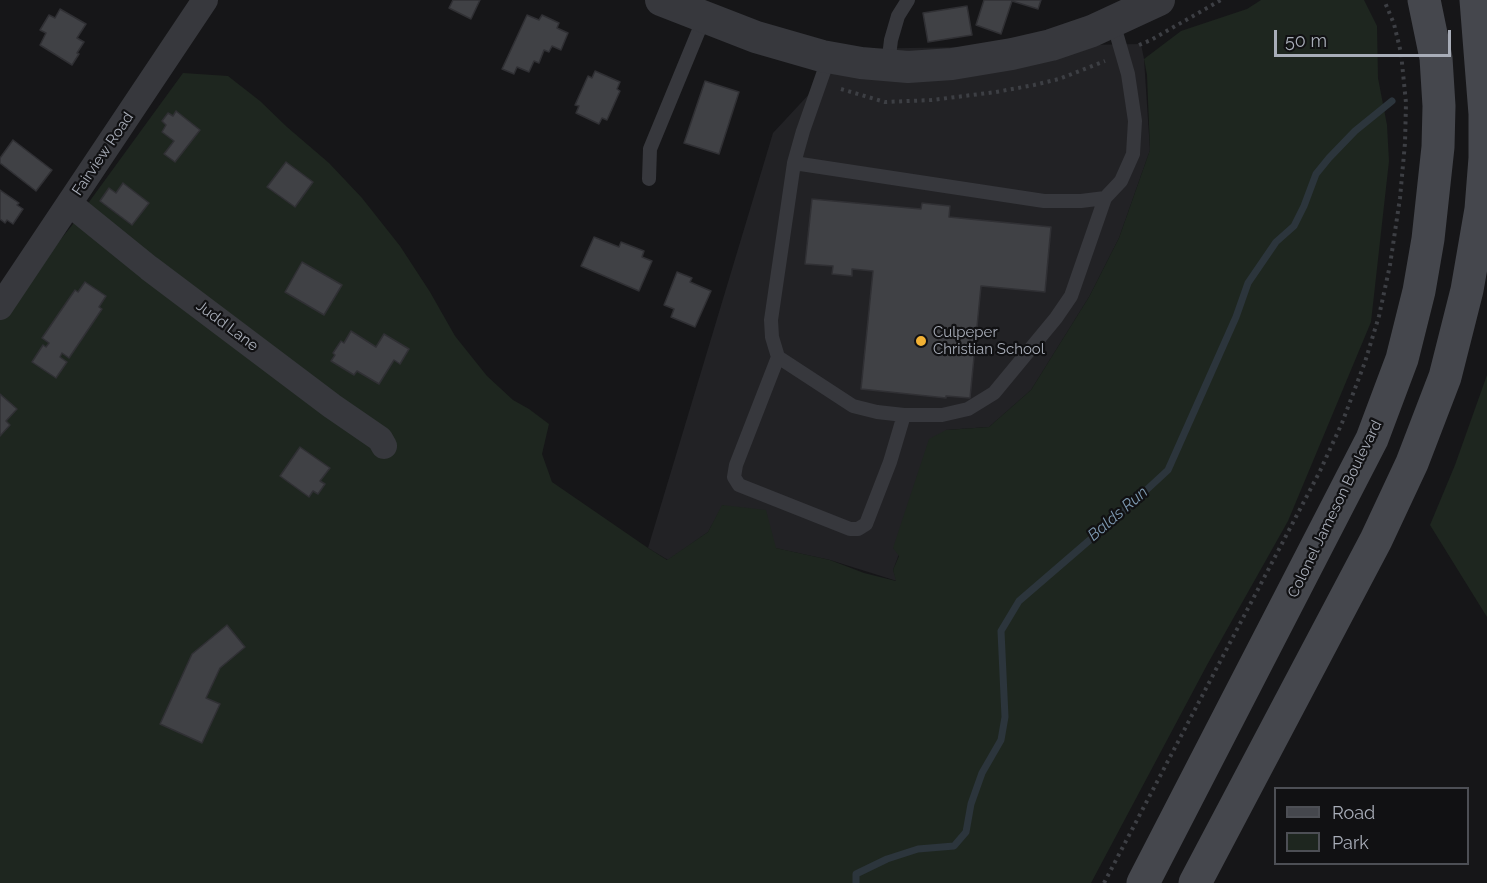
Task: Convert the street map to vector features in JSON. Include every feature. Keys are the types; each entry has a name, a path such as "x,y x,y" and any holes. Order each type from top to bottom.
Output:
{"main road":[{"name":"Colonel Jameson Boulevard","path":"1143,883 1372,439 1402,359 1419,291 1428,239 1438,147 1436,58 1424,0"},
{"path":"1195,883 1376,540 1412,463 1446,377 1467,290 1481,209 1485,158 1485,114 1476,0"}],"street":[{"name":"Fairview Road","path":"0,307 205,0"},
{"path":"661,0 756,37 829,57 861,63 908,67 952,64 1051,45 1092,32 1157,1"},
{"name":"Judd Lane","path":"70,204 149,268 332,406 380,439 384,446"}],"lane":[{"path":"888,65 891,40 898,16 908,0"},
{"path":"649,179 650,149 704,18"},
{"path":"778,357 853,406 877,412 942,416 968,409 994,393 1056,318 1071,296 1105,198 1121,181 1133,154 1135,121 1128,74 1113,22"},
{"path":"829,57 794,163 771,320 772,337 778,357 736,465 734,477 739,485 850,529 858,529 866,524 890,462 904,415"},
{"path":"794,163 1044,201 1081,201 1105,198"}],"path":[{"path":"1152,40 1221,0"},
{"path":"1104,883 1320,471 1342,423 1365,362 1389,273 1405,143 1406,104 1401,53 1394,24 1384,0"}],"shaded area":[{"path":"1141,44 1150,150 1119,238 1089,297 1031,390 989,427 946,430 893,570 897,581 830,560 775,548 723,505 708,532 668,560 648,548 773,133 851,49"}],"green space":[{"path":"1261,0 1364,0 1377,26 1378,78 1387,125 1389,161 1371,322 1288,521 1207,665 1091,883 0,883 0,315 73,224 183,73 228,76 260,101 329,163 362,198 400,246 455,336 487,376 513,400 549,424 542,454 552,482 667,560 708,532 722,505 766,510 776,548 830,560 864,573 896,581 893,570 899,556 893,548 929,439 946,430 989,427 1031,390 1089,297 1119,238 1150,150 1147,75 1144,59 1181,31 1247,9"},
{"path":"1487,375 1487,617 1430,525 1455,465"}],"building":[{"path":"453,0 480,0 471,19 449,8"},
{"path":"984,0 1041,0 1038,9 1012,1 1001,34 976,25"},
{"path":"967,6 972,35 928,42 923,13"},
{"path":"60,9 86,24 77,38 84,42 72,65 40,45 46,33 40,30 49,15 55,18"},
{"path":"527,15 539,20 542,15 559,23 557,28 568,33 561,50 552,46 549,52 544,50 539,63 534,61 529,72 517,67 514,74 502,69"},
{"path":"595,71 620,82 617,89 620,91 607,120 602,118 599,124 576,113 579,106 575,105 588,76 592,78"},
{"path":"705,81 739,92 719,154 684,143"},
{"path":"176,111 200,130 175,162 164,154 174,141 162,132 166,125 162,121 168,113 173,116"},
{"path":"13,140 52,170 36,191 0,163 0,158"},
{"path":"286,162 313,182 295,207 267,187"},
{"path":"123,183 149,203 132,225 100,201 109,188 116,193"},
{"path":"0,190 19,203 17,205 23,209 13,224 7,220 5,223 0,219"},
{"name":"Culpeper Christian School","path":"812,199 921,209 922,203 950,206 949,217 1051,227 1045,292 981,286 970,398 946,396 946,398 861,389 873,271 852,269 852,276 832,274 833,266 805,264"},
{"path":"594,237 619,247 621,242 644,251 642,257 652,261 639,291 581,266"},
{"path":"302,262 342,285 324,315 285,292"},
{"path":"677,272 692,278 690,282 711,291 695,327 671,317 674,309 664,305"},
{"path":"85,282 106,296 99,307 102,309 69,358 62,353 60,357 67,362 56,378 32,362 43,345 46,347 49,343 42,338 75,290 78,292"},
{"path":"351,331 376,347 384,334 409,349 400,364 394,360 379,384 357,371 354,375 331,361 341,341 344,343"},
{"path":"0,394 17,409 6,421 10,425 0,436"},
{"path":"300,447 330,468 320,481 325,484 318,494 313,491 309,497 280,476"},
{"path":"227,625 245,647 220,668 206,698 220,704 202,743 160,724 192,654"}],"waterway":[{"name":"Balds Run","path":"856,883 856,874 887,859 918,849 954,846 966,832 971,804 982,773 1001,740 1005,717 1001,631 1019,601 1168,470 1236,317 1248,283 1276,242 1294,226 1316,174 1355,131 1392,101"}],"place":[{"name":"Culpeper Christian School","path":"921,341"}]}
